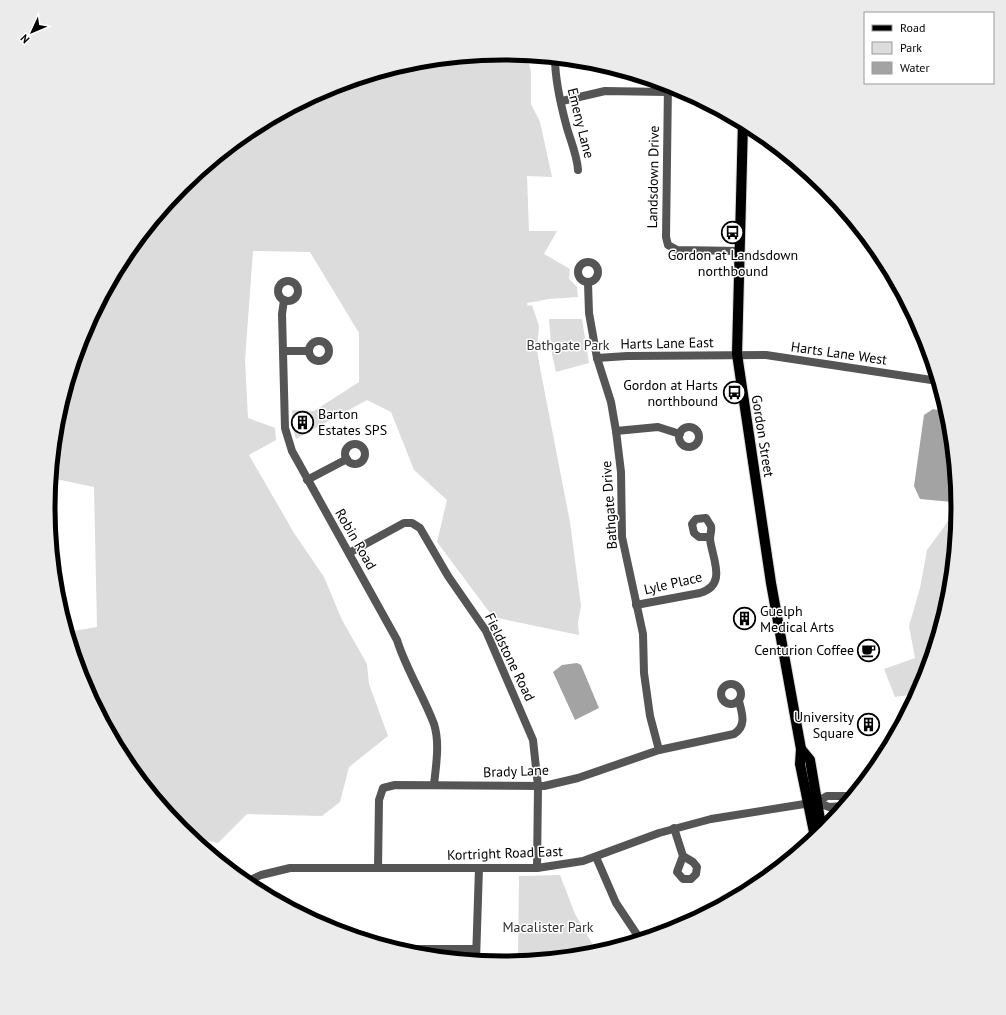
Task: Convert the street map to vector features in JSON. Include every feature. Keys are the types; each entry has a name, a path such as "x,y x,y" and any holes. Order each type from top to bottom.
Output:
{"main road":[{"name":"Gordon Street","path":"743,129 736,354 771,583 801,750 810,760 814,829"},
{"name":"Gordon Street","path":"812,802 820,824"}],"street":[{"name":"Emeny Lane","path":"555,62 556,79 562,101 566,126 576,151 578,170"},
{"path":"562,101 605,91 660,88"},
{"name":"Landsdown Drive","path":"668,92 666,237 668,245 677,250 739,251"},
{"name":"Bathgate Drive","path":"588,283 589,313 597,358 611,402 616,431 621,472 622,537 643,634 645,680 650,716 659,750"},
{"name":"Robin Road","path":"284,300 282,314 285,428 292,451 397,640 402,656 434,725 437,745 434,785"},
{"path":"284,351 308,351"},
{"name":"Harts Lane East","path":"597,358 736,354"},
{"name":"Harts Lane West","path":"736,354 830,364 932,380"},
{"path":"616,431 658,428 680,434"},
{"path":"307,480 347,459"},
{"name":"Fieldstone Road","path":"349,553 404,523 412,523 420,528 448,576 486,631 533,740 538,786 537,868"},
{"name":"Lyle Place","path":"636,605 700,593 709,589 715,582 717,573 710,538"},
{"name":"Brady Lane","path":"378,868 379,800 383,788 395,785 538,786 578,778 659,750 737,732 743,722 739,701"},
{"path":"812,802 827,796 845,796"},
{"path":"812,802 829,807 837,806"},
{"name":"Kortright Road East","path":"253,879 261,875 290,868 537,868 566,865 596,857 643,838 674,828 711,819 812,802"},
{"path":"674,828 683,856"},
{"path":"596,857 616,903 637,935"},
{"path":"476,955 479,868"},
{"path":"426,949 476,948"}],"green space":[{"path":"474,60 528,60 531,72 531,104 540,122 552,177 527,176 529,231 557,231 544,254 570,269 569,279 577,287 578,297 549,299 527,303 528,306 532,305 539,326 537,350 570,522 581,606 578,622 579,635 493,617 437,542 447,500 414,470 391,412 367,400 296,439 293,429 292,410 314,411 359,382 359,333 310,252 253,251 245,360 248,418 275,428 276,440 249,455 294,533 324,577 342,620 367,664 369,684 388,736 349,767 340,802 322,816 247,814 218,843 203,839 166,803 131,756 115,731 101,706 89,679 73,631 97,627 94,487 56,479 64,420 70,392 79,363 101,309 115,283 148,235 166,212 186,191 230,152 254,135 305,106 359,83 416,68 445,63"},
{"name":"Bathgate Park","path":"549,319 582,319 589,363 556,372 552,354"},
{"path":"951,516 947,566 936,623 927,652 910,695 895,697 884,669 915,658 909,626 920,588 927,550"},
{"name":"Macalister Park","path":"560,875 575,914 594,946 561,952 518,955 519,876"}],"water":[{"path":"933,409 940,410 947,449 951,502 920,499 914,486 924,415"},
{"path":"577,663 581,665 599,708 575,720 553,672 562,665"}],"place":[{"name":"Gordon at Landsdown northbound","path":"733,233"},
{"name":"Gordon at Harts northbound","path":"734,393"},
{"name":"Barton Estates SPS","path":"302,422"},
{"name":"Guelph Medical Arts","path":"745,619"},
{"name":"Centurion Coffee","path":"869,650"},
{"name":"University Square","path":"869,725"}]}
